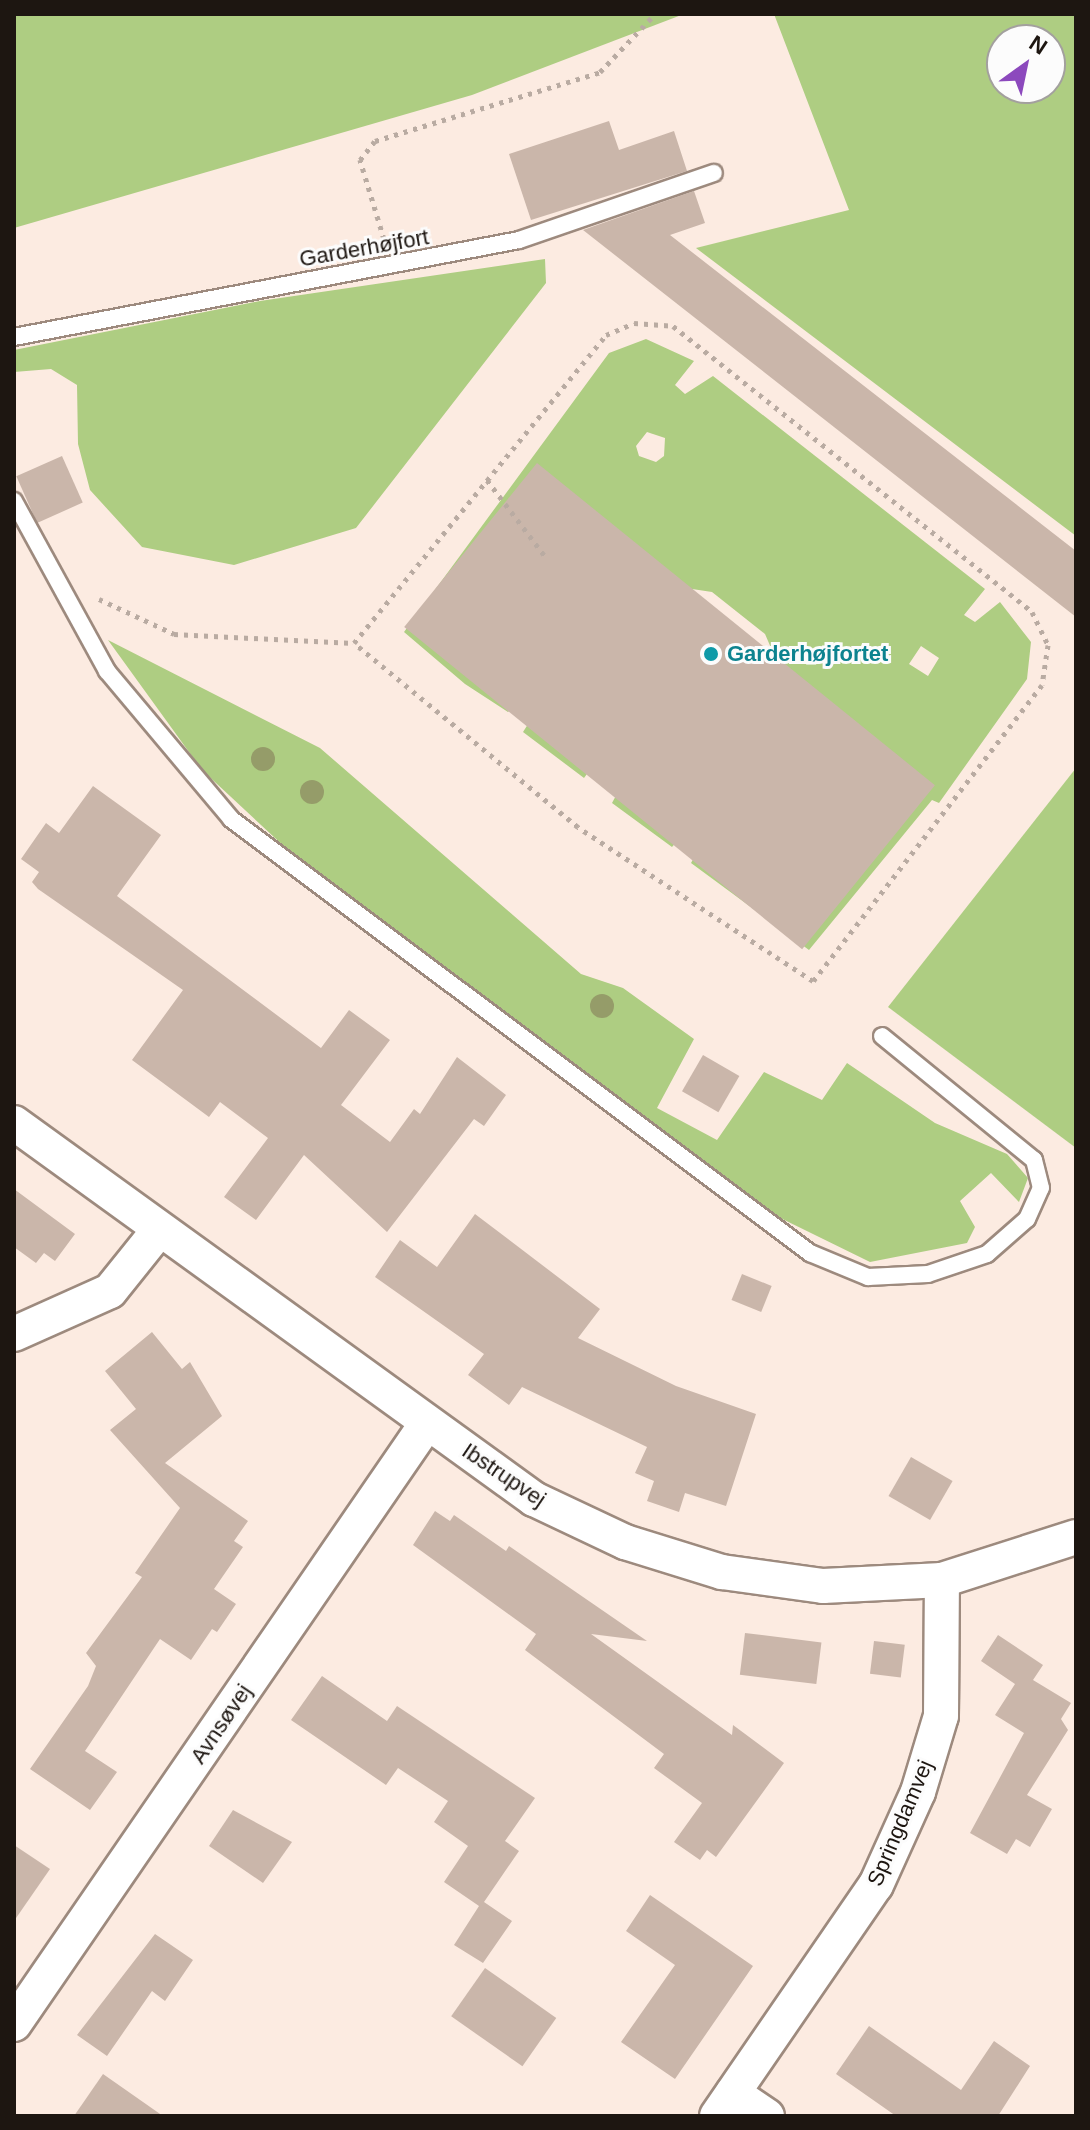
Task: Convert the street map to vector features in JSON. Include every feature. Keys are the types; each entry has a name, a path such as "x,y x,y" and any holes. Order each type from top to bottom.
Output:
{"street":[{"name":"Ibstrupvej","path":"14,1123 534,1499 625,1542 708,1568 823,1586 942,1580 1076,1537"},
{"path":"14,1334 110,1291 159,1230"},
{"name":"Avnsøvej","path":"14,2024 427,1423"},
{"name":"Springdamvej","path":"725,2105 876,1885 918,1792 941,1716 942,1580"},
{"path":"725,2105 767,2116"}],"lane":[{"name":"Garderhøjfort","path":"14,337 393,267 519,240 714,173"},
{"path":"14,501 59,578 107,671 231,819 810,1253 868,1277 928,1274 987,1254 1027,1219 1041,1188 1034,1160 882,1036"}],"path":[{"path":"393,267 360,160 375,141 600,72 655,14"},
{"path":"59,578 174,634 354,643 578,827 813,981 1042,685 1048,645 1032,612 673,326 634,323 606,335 354,643"},
{"path":"487,480 547,559"}],"green space":[{"path":"14,14 684,14 472,95 14,228"},
{"path":"774,14 1076,14 1076,536 696,248 849,210"},
{"path":"545,259 546,283 356,528 234,565 142,547 90,490 78,444 77,385 51,369 14,372 14,350 260,301"},
{"path":"646,339 694,361 675,385 685,394 713,376 985,589 964,615 975,622 1000,602 1031,642 1027,679 939,803 932,800 809,950 691,863 696,854 679,839 672,847 612,803 619,790 592,767 584,778 523,732 530,721 513,707 508,712 465,684 404,632 609,353","holes":["647,432 665,438 664,456 656,462 639,456 636,446","659,584 712,592 765,634 787,685","921,646 939,658 928,676 909,664"]},
{"path":"108,640 320,748 581,974 623,988 694,1039 657,1108 717,1140 764,1072 822,1100 847,1063 935,1123 1007,1154 1028,1178 1019,1202 991,1173 960,1201 975,1227 967,1243 870,1262 762,1209 303,864 202,770"},
{"path":"1076,768 1076,1148 888,1007"}],"building":[{"path":"609,121 619,150 674,131 687,171 531,220 509,154"},
{"path":"694,191 705,223 670,235 1076,551 1076,617 583,230"},
{"path":"62,456 83,503 37,523 16,476"},
{"path":"537,463 935,785 802,949 404,627"},
{"path":"93,786 161,835 117,896 321,1048 349,1010 390,1040 341,1105 390,1142 414,1109 420,1114 457,1057 506,1095 484,1126 474,1119 387,1232 304,1155 256,1220 224,1197 268,1138 220,1102 209,1117 132,1060 183,990 38,889 32,882 39,872 21,859 46,823 59,833"},
{"path":"703,1055 739,1076 718,1112 682,1091"},
{"path":"14,1189 75,1234 55,1261 44,1253 36,1263 14,1247"},
{"path":"475,1214 600,1309 578,1338 676,1386 756,1414 726,1506 685,1493 679,1512 647,1501 654,1481 635,1473 647,1447 522,1387 509,1405 468,1375 484,1354 375,1277 400,1240 437,1267"},
{"path":"742,1274 772,1286 761,1312 732,1300"},
{"path":"152,1332 182,1369 190,1362 222,1416 165,1463 248,1521 234,1541 243,1547 214,1589 236,1604 217,1632 212,1629 191,1660 160,1639 85,1751 117,1772 90,1810 30,1769 88,1686 96,1666 86,1653 142,1577 135,1573 180,1508 110,1430 136,1409 105,1371"},
{"path":"911,1457 953,1481 930,1520 888,1496"},
{"path":"435,1511 450,1521 454,1515 506,1551 509,1546 647,1641 591,1634 732,1735 733,1725 784,1763 716,1857 707,1850 700,1860 674,1842 702,1803 654,1768 664,1754 525,1650 536,1634 413,1545"},
{"path":"745,1633 821,1642 816,1684 740,1675"},
{"path":"998,1635 1043,1665 1033,1680 1071,1703 1061,1719 1068,1730 1027,1795 1052,1809 1030,1847 1016,1839 1007,1854 970,1833 1024,1733 995,1715 1015,1684 981,1661"},
{"path":"874,1641 905,1645 901,1678 870,1674"},
{"path":"322,1676 387,1721 397,1706 535,1798 505,1841 519,1851 484,1902 512,1921 483,1963 454,1945 479,1906 444,1882 468,1846 434,1822 448,1801 398,1768 386,1785 291,1720"},
{"path":"233,1810 292,1842 263,1883 209,1846"},
{"path":"14,1845 50,1869 14,1921"},
{"path":"650,1895 753,1966 675,2079 621,2042 675,1965 626,1931"},
{"path":"155,1934 193,1960 165,2001 152,1991 107,2056 77,2035"},
{"path":"485,1968 556,2018 522,2066 451,2016"},
{"path":"869,2026 961,2090 994,2041 1030,2066 998,2116 896,2116 836,2074"},
{"path":"103,2074 163,2116 74,2116"}],"place":[{"name":"Garderhøjfortet","path":"711,654"}]}
